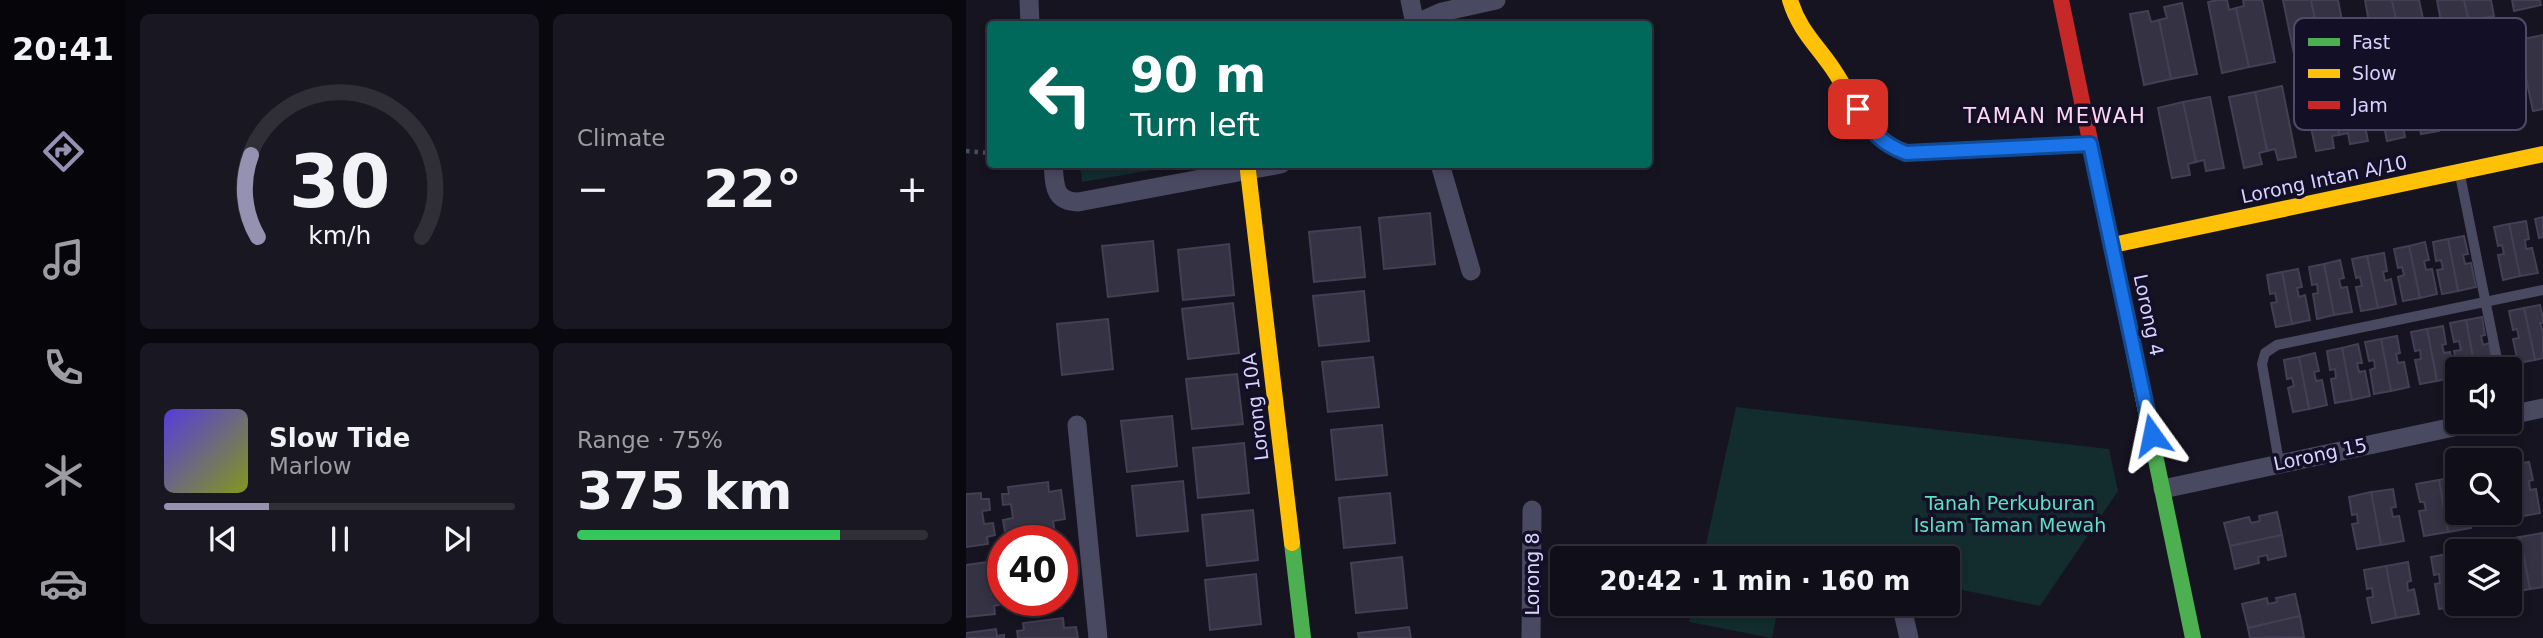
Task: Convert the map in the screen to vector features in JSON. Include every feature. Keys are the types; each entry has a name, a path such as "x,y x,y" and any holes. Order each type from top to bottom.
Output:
{"street":[{"path":"1029,0 1030,21"},
{"path":"1410,0 1414,21"},
{"path":"1422,21 1442,12 1496,0"},
{"path":"1790,0 1795,20 1810,43 1831,66 1871,131 1888,146 1906,153 2090,144"},
{"name":"Lorong 4","path":"2061,0 2193,638"},
{"name":"Lorong Intan A/10","path":"2113,245 2543,154"},
{"path":"1053,168 1056,188 1060,197 1067,202 1262,168"},
{"path":"1441,168 1471,271"},
{"name":"Lorong 10A","path":"1248,171 1303,638"},
{"path":"2522,412 2543,408"},
{"path":"1077,425 1098,638"},
{"name":"Lorong 15","path":"2163,489 2445,428"},
{"name":"Lorong 8","path":"1531,638 1532,510"},
{"path":"1904,616 1909,638"}],"lane":[{"path":"2459,172 2497,357"},
{"path":"2280,462 2262,363 2265,353 2277,345 2543,290"}],"path":[{"path":"966,151 987,153"}],"green space":[{"path":"1080,168 1164,168 1082,182"},
{"name":"Tanah Perkuburan Islam Taman Mewah","path":"1736,407 2109,449 2118,491 2040,606 1960,589 1960,546 1706,546"},
{"path":"1690,616 1777,616 1772,638 1689,622"}],"building":[{"path":"2227,0 2229,10 2236,8 2249,67 2222,73 2208,2"},
{"path":"2243,0 2262,0 2275,62 2249,67 2236,8 2244,6"},
{"path":"2283,0 2311,0 2315,18 2294,18 2294,54"},
{"path":"2311,0 2338,0 2341,18 2315,18"},
{"path":"2365,0 2392,0 2396,18 2368,18"},
{"path":"2392,0 2419,0 2423,18 2396,18"},
{"path":"2437,0 2464,0 2468,18 2440,18"},
{"path":"2464,0 2491,0 2494,16 2468,18"},
{"path":"2512,0 2540,0 2541,5 2514,11"},
{"path":"2182,3 2197,74 2171,79 2159,20 2167,18 2164,7"},
{"path":"2148,11 2151,22 2159,20 2171,79 2144,85 2130,14"},
{"path":"2543,35 2543,109 2533,111 2526,78 2526,38"},
{"path":"2282,86 2296,157 2278,160 2275,149 2267,151 2255,92"},
{"path":"2255,92 2267,151 2259,153 2262,164 2244,168 2229,97"},
{"path":"2210,97 2224,168 2206,171 2204,160 2196,162 2183,102"},
{"path":"2183,102 2196,162 2188,164 2190,175 2172,178 2158,108"},
{"path":"2312,130 2338,130 2339,135 2332,136 2334,148 2316,151"},
{"path":"2338,130 2366,130 2368,141 2350,144 2348,133 2339,135"},
{"path":"2385,130 2404,130 2405,137 2387,141"},
{"path":"2420,130 2439,130 2439,131 2421,134"},
{"path":"1430,213 1435,264 1384,269 1379,218"},
{"path":"2543,217 2543,237 2539,238 2535,219"},
{"path":"2526,221 2529,239 2525,240 2526,249 2532,248 2538,273 2520,276 2509,224"},
{"path":"2509,224 2520,276 2503,280 2498,255 2504,254 2502,245 2498,246 2494,227"},
{"path":"1360,227 1365,277 1314,282 1309,232"},
{"path":"2464,236 2468,254 2463,255 2465,264 2471,263 2476,287 2458,291 2448,239"},
{"path":"2448,239 2458,291 2442,294 2437,270 2443,269 2441,260 2436,261 2433,242"},
{"path":"1153,241 1158,291 1108,297 1102,246"},
{"path":"2425,242 2429,260 2424,261 2426,270 2432,269 2437,294 2420,298 2409,246"},
{"path":"1229,244 1234,295 1183,300 1178,250"},
{"path":"2409,246 2420,298 2403,301 2398,277 2404,275 2402,267 2398,268 2394,249"},
{"path":"2384,253 2387,271 2383,272 2385,281 2391,279 2396,304 2378,308 2367,256"},
{"path":"2367,256 2378,308 2361,311 2356,287 2362,286 2360,277 2356,278 2352,259"},
{"path":"2340,260 2344,278 2339,279 2341,288 2347,287 2352,312 2334,315 2324,264"},
{"path":"2324,264 2334,315 2317,319 2313,294 2318,293 2317,284 2312,285 2309,267"},
{"path":"2298,269 2302,287 2297,288 2299,297 2305,295 2310,320 2292,324 2282,272"},
{"path":"2282,272 2292,324 2276,327 2271,303 2277,302 2275,293 2270,294 2267,275"},
{"path":"1364,291 1369,341 1319,346 1313,296"},
{"path":"1233,303 1239,353 1188,359 1182,309"},
{"path":"2540,305 2543,318 2543,323 2540,323 2543,332 2543,358 2535,360 2524,308"},
{"path":"2524,308 2535,360 2522,362 2522,357 2517,357 2513,339 2519,338 2517,329 2513,330 2509,311"},
{"path":"2482,317 2485,335 2481,336 2483,345 2489,343 2492,357 2473,357 2466,320"},
{"path":"1108,319 1113,369 1062,375 1057,324"},
{"path":"2466,320 2473,357 2455,357 2454,351 2461,350 2459,341 2454,342 2450,323"},
{"path":"2443,326 2446,344 2442,345 2444,353 2450,352 2451,357 2445,357 2445,379 2437,381 2427,329"},
{"path":"2427,329 2437,381 2420,384 2415,360 2421,359 2420,350 2415,351 2411,332"},
{"path":"2397,336 2400,353 2396,354 2398,363 2404,362 2409,387 2391,391 2381,339"},
{"path":"2381,339 2391,391 2374,394 2370,370 2375,368 2374,360 2369,361 2365,342"},
{"path":"2358,344 2362,363 2357,363 2359,372 2365,371 2370,396 2352,400 2342,348"},
{"path":"2342,348 2352,400 2335,403 2331,379 2336,378 2335,369 2330,370 2327,351"},
{"path":"2315,353 2319,371 2314,372 2316,381 2322,380 2327,405 2309,409 2299,357"},
{"path":"1373,357 1379,407 1328,412 1322,362"},
{"path":"2299,357 2309,409 2293,412 2288,388 2294,386 2292,378 2287,379 2284,360"},
{"path":"1237,374 1243,424 1192,429 1186,379"},
{"path":"1172,416 1177,466 1127,472 1121,421"},
{"path":"1382,425 1387,475 1336,480 1331,430"},
{"path":"1244,443 1249,493 1198,498 1193,448"},
{"path":"2529,462 2533,480 2529,481 2530,490 2536,489 2540,513 2522,516 2522,463"},
{"path":"2445,479 2445,515 2439,480"},
{"path":"2439,480 2448,532 2424,536 2419,511 2426,510 2424,502 2420,502 2416,484"},
{"path":"1183,481 1188,531 1137,536 1132,486"},
{"path":"1048,482 1049,492 1061,490 1065,519 1053,521 1054,525 1004,525 1003,520 1013,518 1011,504 1003,505 1002,494 1009,494 1008,487"},
{"path":"2393,489 2396,507 2391,508 2393,517 2399,516 2404,541 2381,545 2371,492"},
{"path":"2371,492 2381,545 2357,549 2352,524 2358,523 2357,514 2352,515 2349,497"},
{"path":"981,493 981,499 989,499 990,510 982,511 984,524 993,525 987,525 987,544 966,547 966,494"},
{"path":"1390,493 1395,543 1344,548 1339,498"},
{"path":"1253,510 1258,560 1207,566 1202,515"},
{"path":"2277,512 2282,535 2230,546 2224,523 2249,517 2251,523 2260,521 2259,516"},
{"path":"2447,525 2470,525 2471,528 2448,532"},
{"path":"2542,533 2543,587 2530,589 2520,537"},
{"path":"2282,535 2286,556 2268,560 2267,555 2258,557 2259,563 2235,569 2230,546"},
{"path":"2522,547 2530,589 2522,591"},
{"path":"2445,554 2445,608 2439,609 2435,584 2440,583 2439,574 2434,575 2431,557"},
{"path":"1402,557 1407,608 1356,613 1351,563"},
{"path":"987,562 987,615 966,617 966,565"},
{"path":"2408,562 2411,581 2407,582 2408,591 2414,589 2419,614 2396,618 2386,566"},
{"path":"2386,566 2396,618 2372,623 2367,598 2373,597 2372,588 2367,589 2364,570"},
{"path":"1256,574 1261,624 1210,630 1205,580"},
{"path":"2295,594 2300,616 2248,628 2242,604 2267,598 2268,604 2277,602 2276,598"},
{"path":"2300,616 2304,637 2250,638 2248,628"},
{"path":"1063,618 1064,628 1076,627 1078,638 1018,638 1017,631 1024,630 1023,623"},
{"path":"1409,627 1411,638 1359,638 1358,633"},
{"path":"996,629 997,636 1004,635 1004,638 966,638 966,633"}],"traffic: fast":[{"path":"2138,373 2193,638"},
{"path":"1292,543 1303,638"}],"traffic: slow":[{"path":"1790,0 1803,28 1871,128 1892,146 1906,153 2090,144"},
{"path":"2113,245 2543,154"},
{"path":"1248,171 1292,543"}],"traffic: jam":[{"path":"2061,0 2138,373"}],"district":[{"name":"TAMAN MEWAH","path":"2055,116"}],"route":[{"path":"1858,109 1871,131 1888,146 1906,153 2090,144 2152,435"}]}
